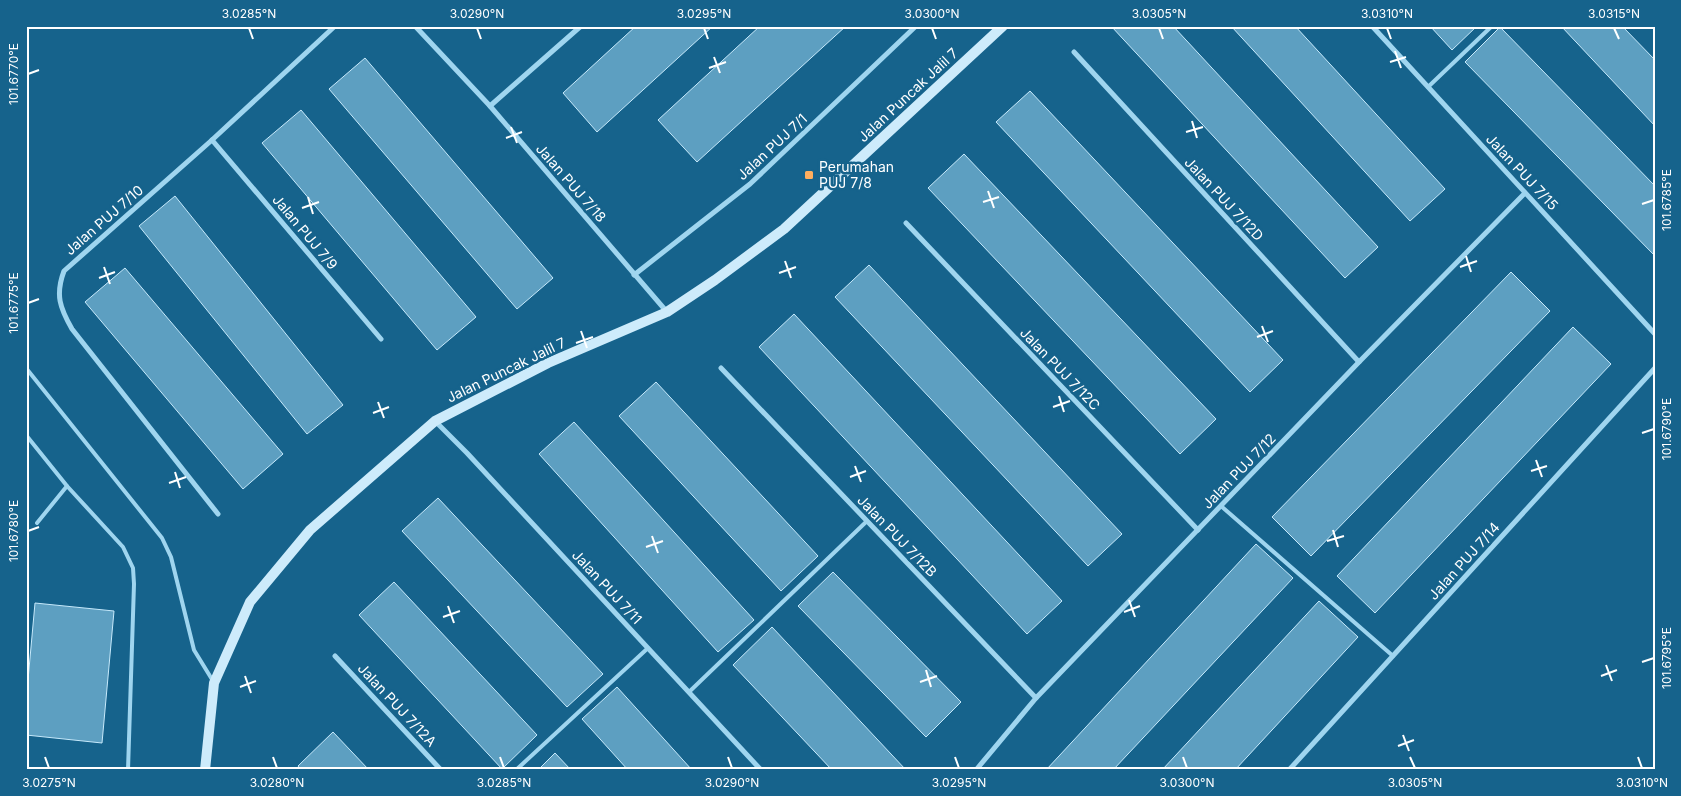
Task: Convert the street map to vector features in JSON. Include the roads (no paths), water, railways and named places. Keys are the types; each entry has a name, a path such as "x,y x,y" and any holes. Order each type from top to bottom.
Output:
{"street":[{"name":"Jalan PUJ 7/10","path":"218,514 72,330 64,315 59,298 60,283 64,271 212,140 335,26"},
{"name":"Jalan PUJ 7/18","path":"415,26 490,106 667,312"},
{"path":"490,106 581,26"},
{"name":"Jalan PUJ 7/1","path":"634,274 750,184 916,26"},
{"name":"Jalan Puncak Jalil 7","path":"205,770 214,683 250,602 310,530 435,421 548,363 667,312 715,280 784,229 1003,26"},
{"name":"Jalan PUJ 7/15","path":"1372,26 1655,334"},
{"name":"Jalan PUJ 7/12D","path":"1074,52 1359,362"},
{"name":"Jalan PUJ 7/9","path":"212,140 381,339"},
{"name":"Jalan PUJ 7/12","path":"976,770 1036,698 1359,362 1525,193"},
{"name":"Jalan PUJ 7/12C","path":"906,223 1198,530"},
{"name":"Jalan PUJ 7/12B","path":"721,368 1036,698"},
{"name":"Jalan PUJ 7/14","path":"1289,770 1655,368"},
{"name":"Jalan PUJ 7/11","path":"435,421 467,453 761,770"},
{"name":"Jalan PUJ 7/12A","path":"336,656 442,770"}],"lane":[{"path":"1428,87 1492,26"},
{"path":"26,368 162,538 171,557 194,650 214,683"},
{"path":"26,435 67,486 123,547 133,568 128,770"},
{"path":"37,522 67,486"},
{"path":"1221,506 1393,656"},
{"path":"689,692 867,521"},
{"path":"516,770 648,648"}],"place":[{"name":"Perumahan PUJ 7/8","path":"809,175"}]}
